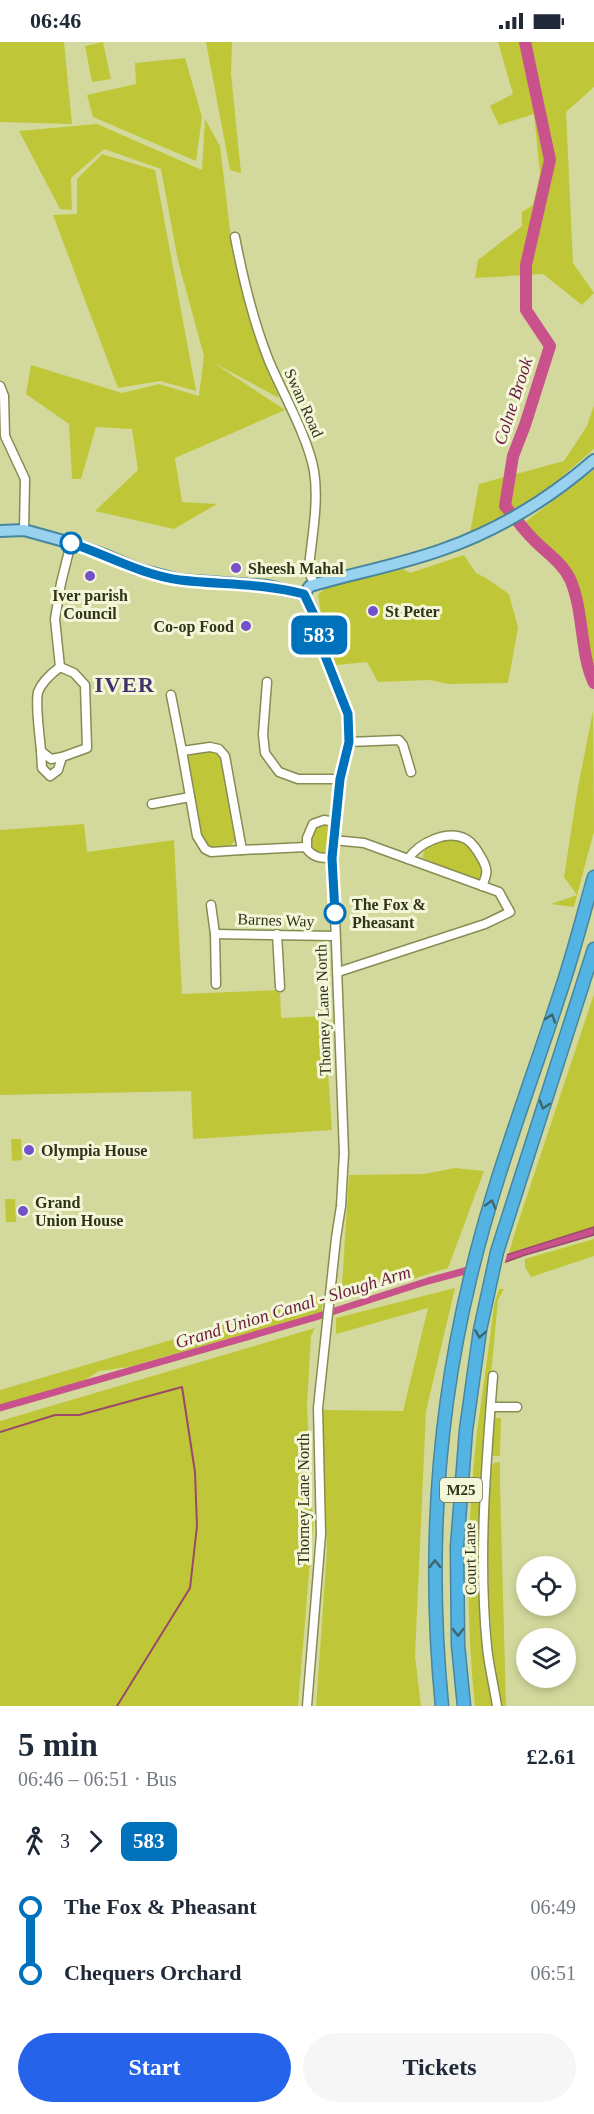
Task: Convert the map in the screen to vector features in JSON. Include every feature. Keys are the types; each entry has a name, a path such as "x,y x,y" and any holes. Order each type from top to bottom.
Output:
{"highway":[{"name":"M25","path":"442,1706 436,1647 435,1548 443,1427 454,1354 469,1282 501,1169 564,982 594,877"},
{"name":"M25","path":"464,1706 458,1645 457,1547 466,1430 480,1330 497,1252 594,949"}],"main road":[{"path":"0,531 24,530 71,543 137,569 180,580 268,586 304,594 310,586 315,584 442,550 499,526 527,511 594,460"}],"street":[{"name":"Swan Road","path":"235,237 256,327 308,448 314,471 316,494 309,567 315,584"},
{"path":"0,386 4,396 5,436 25,479 24,530"},
{"path":"60,667 55,619 71,543"},
{"name":"Thorney Lane North","path":"304,594 314,615 320,643 348,714 349,742 340,779 332,858 344,1153 341,1206 318,1408 321,1534 307,1706"},
{"path":"60,667 48,676 38,692 38,724 42,768 50,776 58,770 62,757"},
{"path":"41,751 51,759 87,748 85,686 74,673 60,667"},
{"path":"267,682 263,734 265,753 279,772 298,779 340,779"},
{"path":"171,695 197,836 205,849 211,852 306,847"},
{"path":"349,742 399,740 403,745 411,772"},
{"path":"182,751 210,747 219,749 225,756 242,850"},
{"path":"152,804 190,797"},
{"path":"332,858 319,858 311,854 306,847 313,824 324,820 335,822"},
{"path":"408,859 416,849 428,842 445,837 462,838 475,847 487,868 488,874 482,886"},
{"path":"333,840 364,843 499,891 510,912 485,924 338,972"},
{"name":"Barnes Way","path":"211,905 215,934 216,984"},
{"name":"Barnes Way","path":"215,934 335,936"},
{"path":"277,934 280,987"},
{"name":"Court Lane","path":"493,1376 485,1499 484,1584 487,1647 497,1706"},
{"path":"491,1407 517,1407"}],"shaded area":[{"path":"0,42 64,42 72,124 0,122"},
{"path":"103,42 111,79 92,82 85,46"},
{"path":"206,42 232,42 231,73 241,173 230,170"},
{"path":"498,42 594,42 594,87 566,112 573,263 594,293 582,305 543,274 475,278 478,260 522,226 522,212 533,205 540,174 534,114 499,125 490,106 513,94"},
{"path":"185,58 202,117 196,161 93,117 87,95 136,84 135,63"},
{"path":"205,119 220,146 233,255 279,398 214,363 285,410 175,458 182,502 217,504 174,529 95,511 138,470 132,429 96,427 81,479 72,479 69,424 26,394 31,365 122,393 159,384 199,396 204,356 178,261 161,169 104,149 71,178 72,210 60,209 19,131 97,124 202,170"},
{"path":"102,154 155,170 196,391 160,381 118,388 53,215 77,214 77,179"},
{"path":"594,405 594,449 531,503 470,533 479,484 564,461 587,426"},
{"path":"594,470 594,676 585,638 578,586 562,560 535,538 525,522"},
{"path":"464,555 476,573 509,594 518,628 508,683 448,684 430,680 378,682 367,662 336,665 324,631 318,595 326,587 403,569 410,573"},
{"path":"593,711 594,831 574,907 551,904 577,895 564,877"},
{"path":"216,751 222,758 237,838 229,848 208,849 202,844 188,763 189,755"},
{"path":"84,824 87,852 174,840 182,994 280,990 281,1018 324,1016 332,1130 193,1139 191,1091 0,1095 0,830"},
{"path":"319,825 326,825 331,832 327,854 315,853 312,846 313,835"},
{"path":"453,838 468,844 485,868 482,878 474,880 423,858 429,845"},
{"path":"594,994 594,1227 509,1253 515,1232"},
{"path":"11,1139 21,1139 22,1160 12,1161"},
{"path":"455,1168 484,1171 448,1268 341,1301 349,1175 424,1174"},
{"path":"5,1199 15,1199 16,1222 6,1222"},
{"path":"594,1227 594,1235 525,1255 472,1274 474,1265"},
{"path":"594,1239 594,1256 531,1277 525,1267 525,1259"},
{"path":"455,1288 426,1411 415,1656 421,1706 316,1706 327,1551 322,1410 403,1411 428,1308 336,1334 336,1318"},
{"path":"499,1289 504,1289 498,1300 487,1417 485,1618 493,1706 475,1706 469,1603 471,1500 477,1432 494,1305"},
{"path":"322,1296 322,1312 129,1367 99,1371 85,1380 0,1405 0,1390"},
{"path":"315,1328 311,1336 307,1405 313,1525 298,1706 0,1706 0,1421"},
{"path":"493,1418 501,1418 500,1456 490,1456"},
{"path":"500,1462 506,1706 500,1706 489,1588 489,1469 494,1463"}],"pier":[{"path":"508,1251 504,1266 473,1277 473,1263"}],"waterway":[{"name":"Colne Brook","path":"525,42 550,160 526,265 526,310 550,346 513,456 505,506 528,534 562,567 570,579 578,604 586,659 594,683"},
{"name":"Grand Union Canal - Slough Arm","path":"0,1408 316,1317 472,1269"},
{"path":"0,1432 55,1415 79,1415 182,1387 195,1472 197,1526 190,1588 117,1706"}],"bus line":[{"name":"583","path":"71,543 137,569 180,580 268,586 304,594 314,615 320,643 348,714 349,742 340,779 332,858 335,913"}],"place":[{"name":"Sheesh Mahal","path":"236,568"},
{"name":"Iver parish Council","path":"90,576"},
{"name":"St Peter","path":"373,611"},
{"name":"Co-op Food","path":"246,626"},
{"name":"The Fox & Pheasant","path":"335,913"},
{"name":"Olympia House","path":"29,1150"},
{"name":"Grand Union House","path":"23,1211"}],"district":[{"name":"IVER","path":"125,684"}]}
